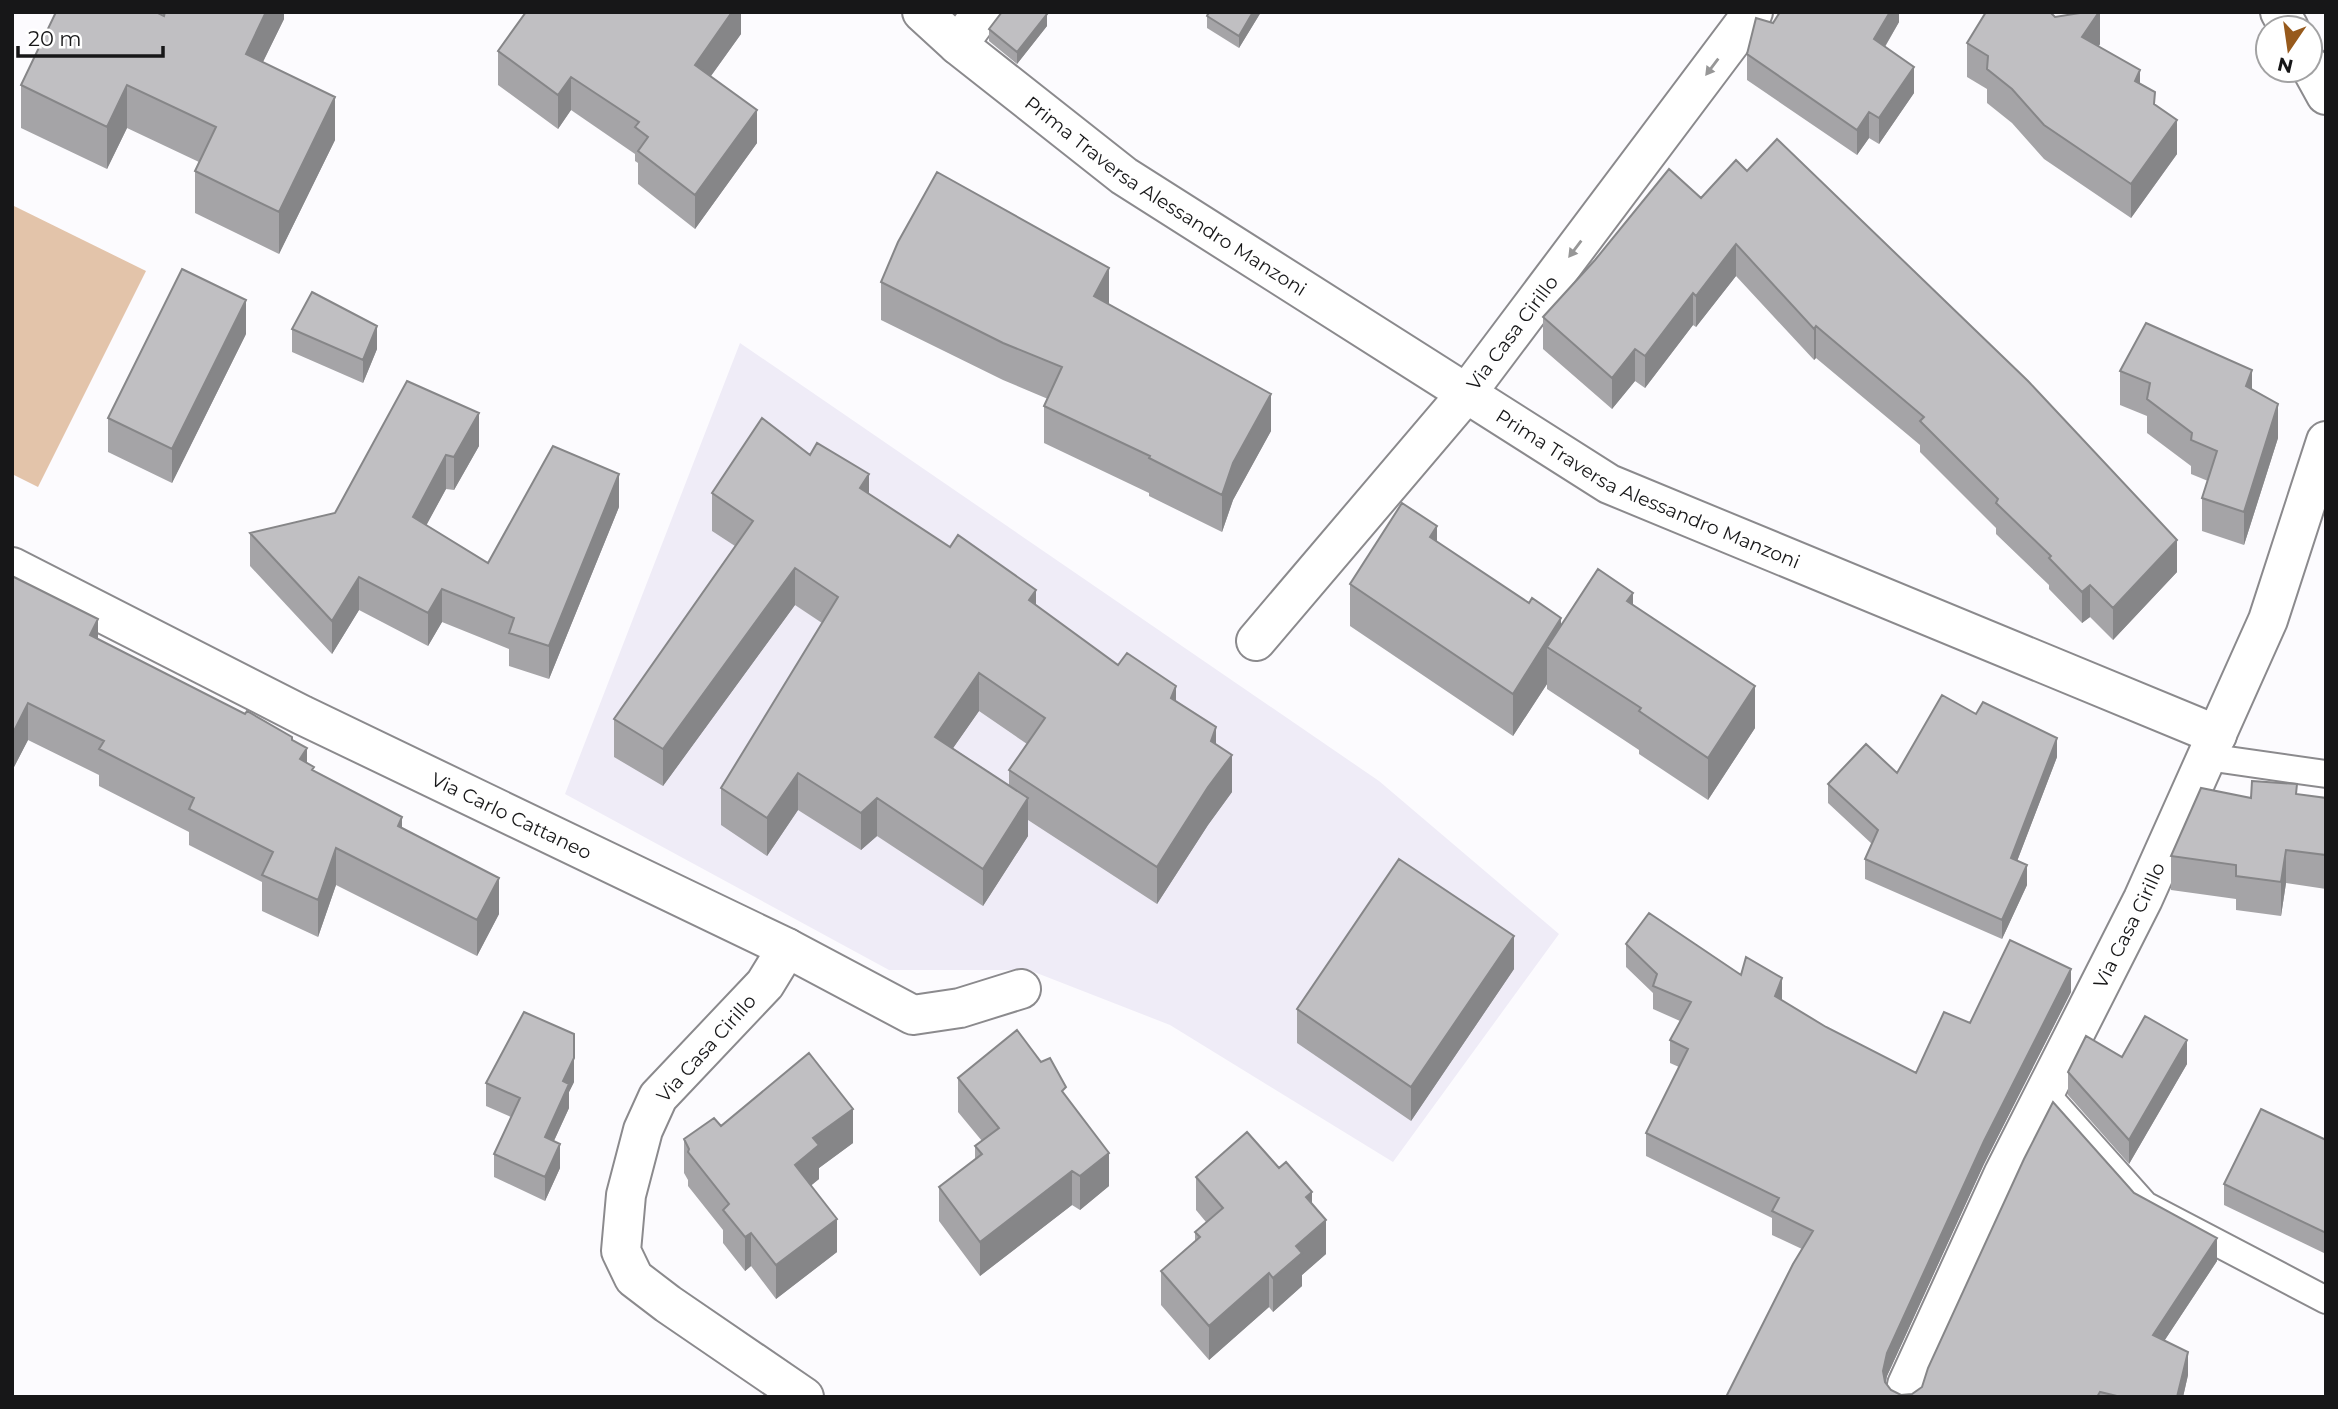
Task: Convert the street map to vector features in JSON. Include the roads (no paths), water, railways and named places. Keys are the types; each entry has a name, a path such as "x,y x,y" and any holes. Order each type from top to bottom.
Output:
{"street":[{"name":"Prima Traversa Alessandro Manzoni","path":"922,12 958,45 1124,176 1609,484 2212,746"},
{"path":"958,45 982,12"},
{"name":"Via Casa Cirillo","path":"1256,641 1466,394 1753,12"},
{"name":"Via Casa Cirillo","path":"1905,1397 1907,1385 2004,1173 2143,899 2268,620 2326,441"},
{"name":"Via Carlo Cattaneo","path":"12,567 302,715 787,948 913,1015 960,1008 1021,989"},
{"name":"Via Casa Cirillo","path":"787,948 765,984 658,1097 643,1130 626,1195 621,1251 634,1278 804,1397"}],"lane":[{"path":"2212,746 2326,774"},
{"path":"2045,1093 2145,1205 2326,1300"}]}
